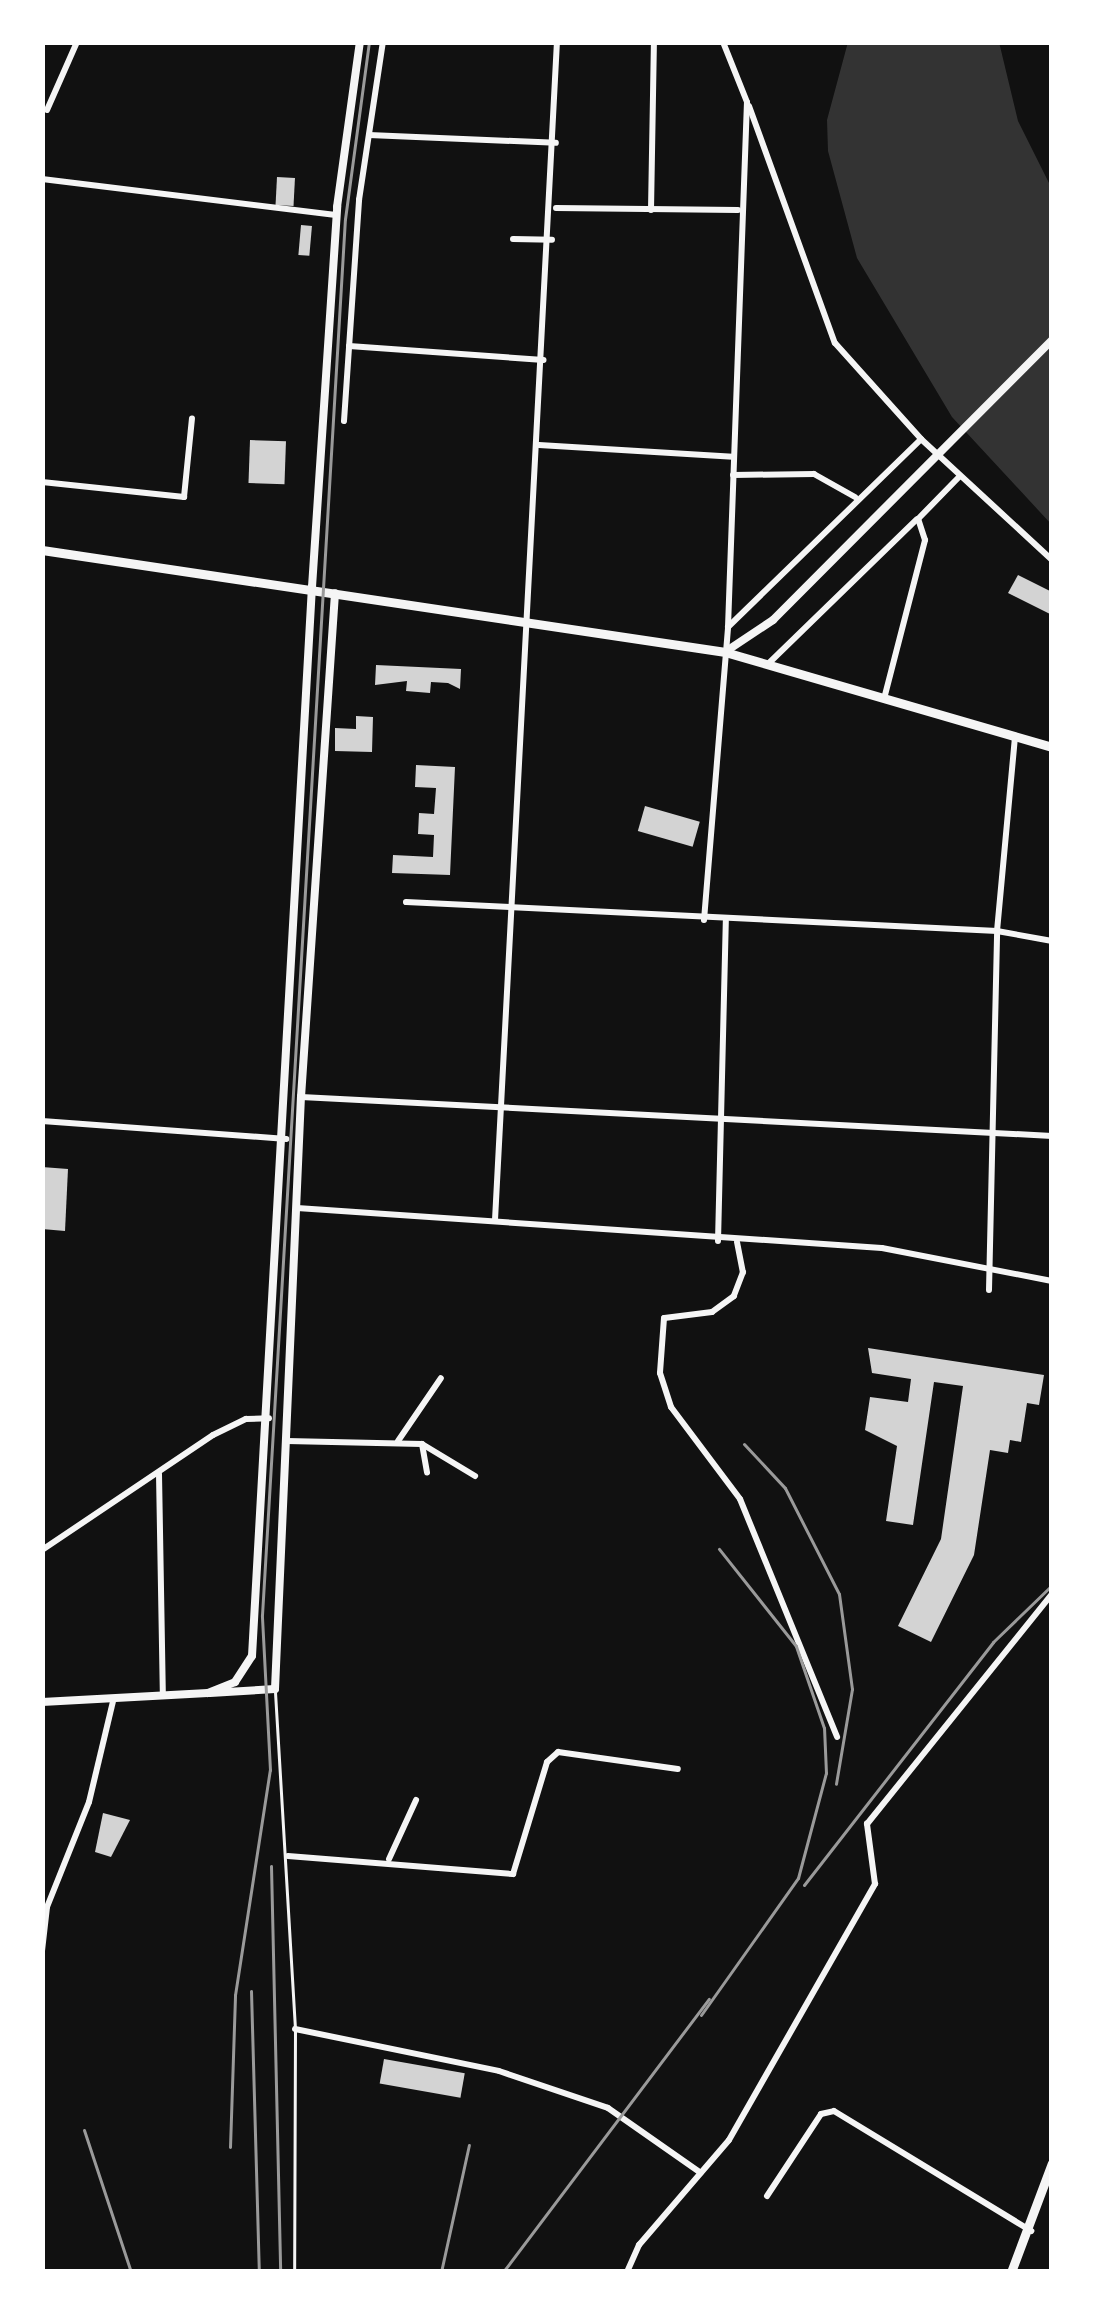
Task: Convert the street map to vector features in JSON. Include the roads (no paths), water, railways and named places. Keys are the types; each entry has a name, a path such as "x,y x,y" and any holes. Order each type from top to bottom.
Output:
{"main road":[{"path":"208,1693 235,1682 252,1656 286,1138 312,587 337,215 359,42"},
{"path":"724,652 773,620 1052,340"},
{"path":"42,550 724,652 886,695 1052,747"},
{"path":"42,1702 163,1699 275,1689 301,1096 335,591"},
{"path":"1011,2272 1047,2198 1052,2163"}],"street":[{"path":"47,110 77,42"},
{"path":"344,421 369,135 383,42"},
{"path":"495,1220 505,1104 526,620 554,208 556,42"},
{"path":"651,210 654,42"},
{"path":"723,42 836,343 921,439 1052,560"},
{"path":"704,920 728,627 738,210 747,102"},
{"path":"369,135 556,143"},
{"path":"42,179 337,215"},
{"path":"554,208 738,210"},
{"path":"513,239 552,240"},
{"path":"350,346 545,360"},
{"path":"42,482 184,497 192,418"},
{"path":"728,627 921,439"},
{"path":"539,445 734,457"},
{"path":"733,475 814,474 856,498"},
{"path":"769,663 959,477"},
{"path":"886,695 925,539 918,519"},
{"path":"989,1290 998,931 1015,736"},
{"path":"406,902 998,931 1052,941"},
{"path":"718,1242 725,921"},
{"path":"301,1096 1052,1136"},
{"path":"42,1121 286,1138"},
{"path":"297,1208 495,1220 718,1242 882,1248 989,1264 1052,1281"},
{"path":"737,1242 743,1272 734,1296 712,1312 664,1318 660,1373 671,1407 740,1499 838,1738"},
{"path":"398,1441 441,1378"},
{"path":"42,1550 213,1435 246,1419 269,1418"},
{"path":"283,1441 422,1444 475,1476"},
{"path":"422,1444 427,1473"},
{"path":"159,1473 163,1699"},
{"path":"627,2272 639,2245 730,2140 875,1884 867,1824 1052,1594"},
{"path":"42,1951 50,1895 89,1802 113,1701"},
{"path":"288,1856 389,1858 430,1871 513,1874 548,1762 558,1752 678,1769"},
{"path":"389,1858 416,1800"},
{"path":"295,2029 499,2071 608,2108 701,2173"},
{"path":"767,2196 821,2114 834,2111 1031,2231"}],"lane":[{"path":"275,1689 295,2029 294,2272"}],"railway":[{"path":"230,2147 235,1995 270,1770 262,1615 345,219 369,42"},
{"path":"744,1444 785,1488 839,1594 852,1689 836,1784"},
{"path":"701,2015 798,1878 826,1773 824,1728 796,1646 719,1549"},
{"path":"804,1885 993,1642 1052,1585"},
{"path":"271,1866 280,2272"},
{"path":"251,1991 259,2272"},
{"path":"503,2272 709,1999"},
{"path":"84,2130 131,2272"},
{"path":"441,2272 469,2145"}]}
